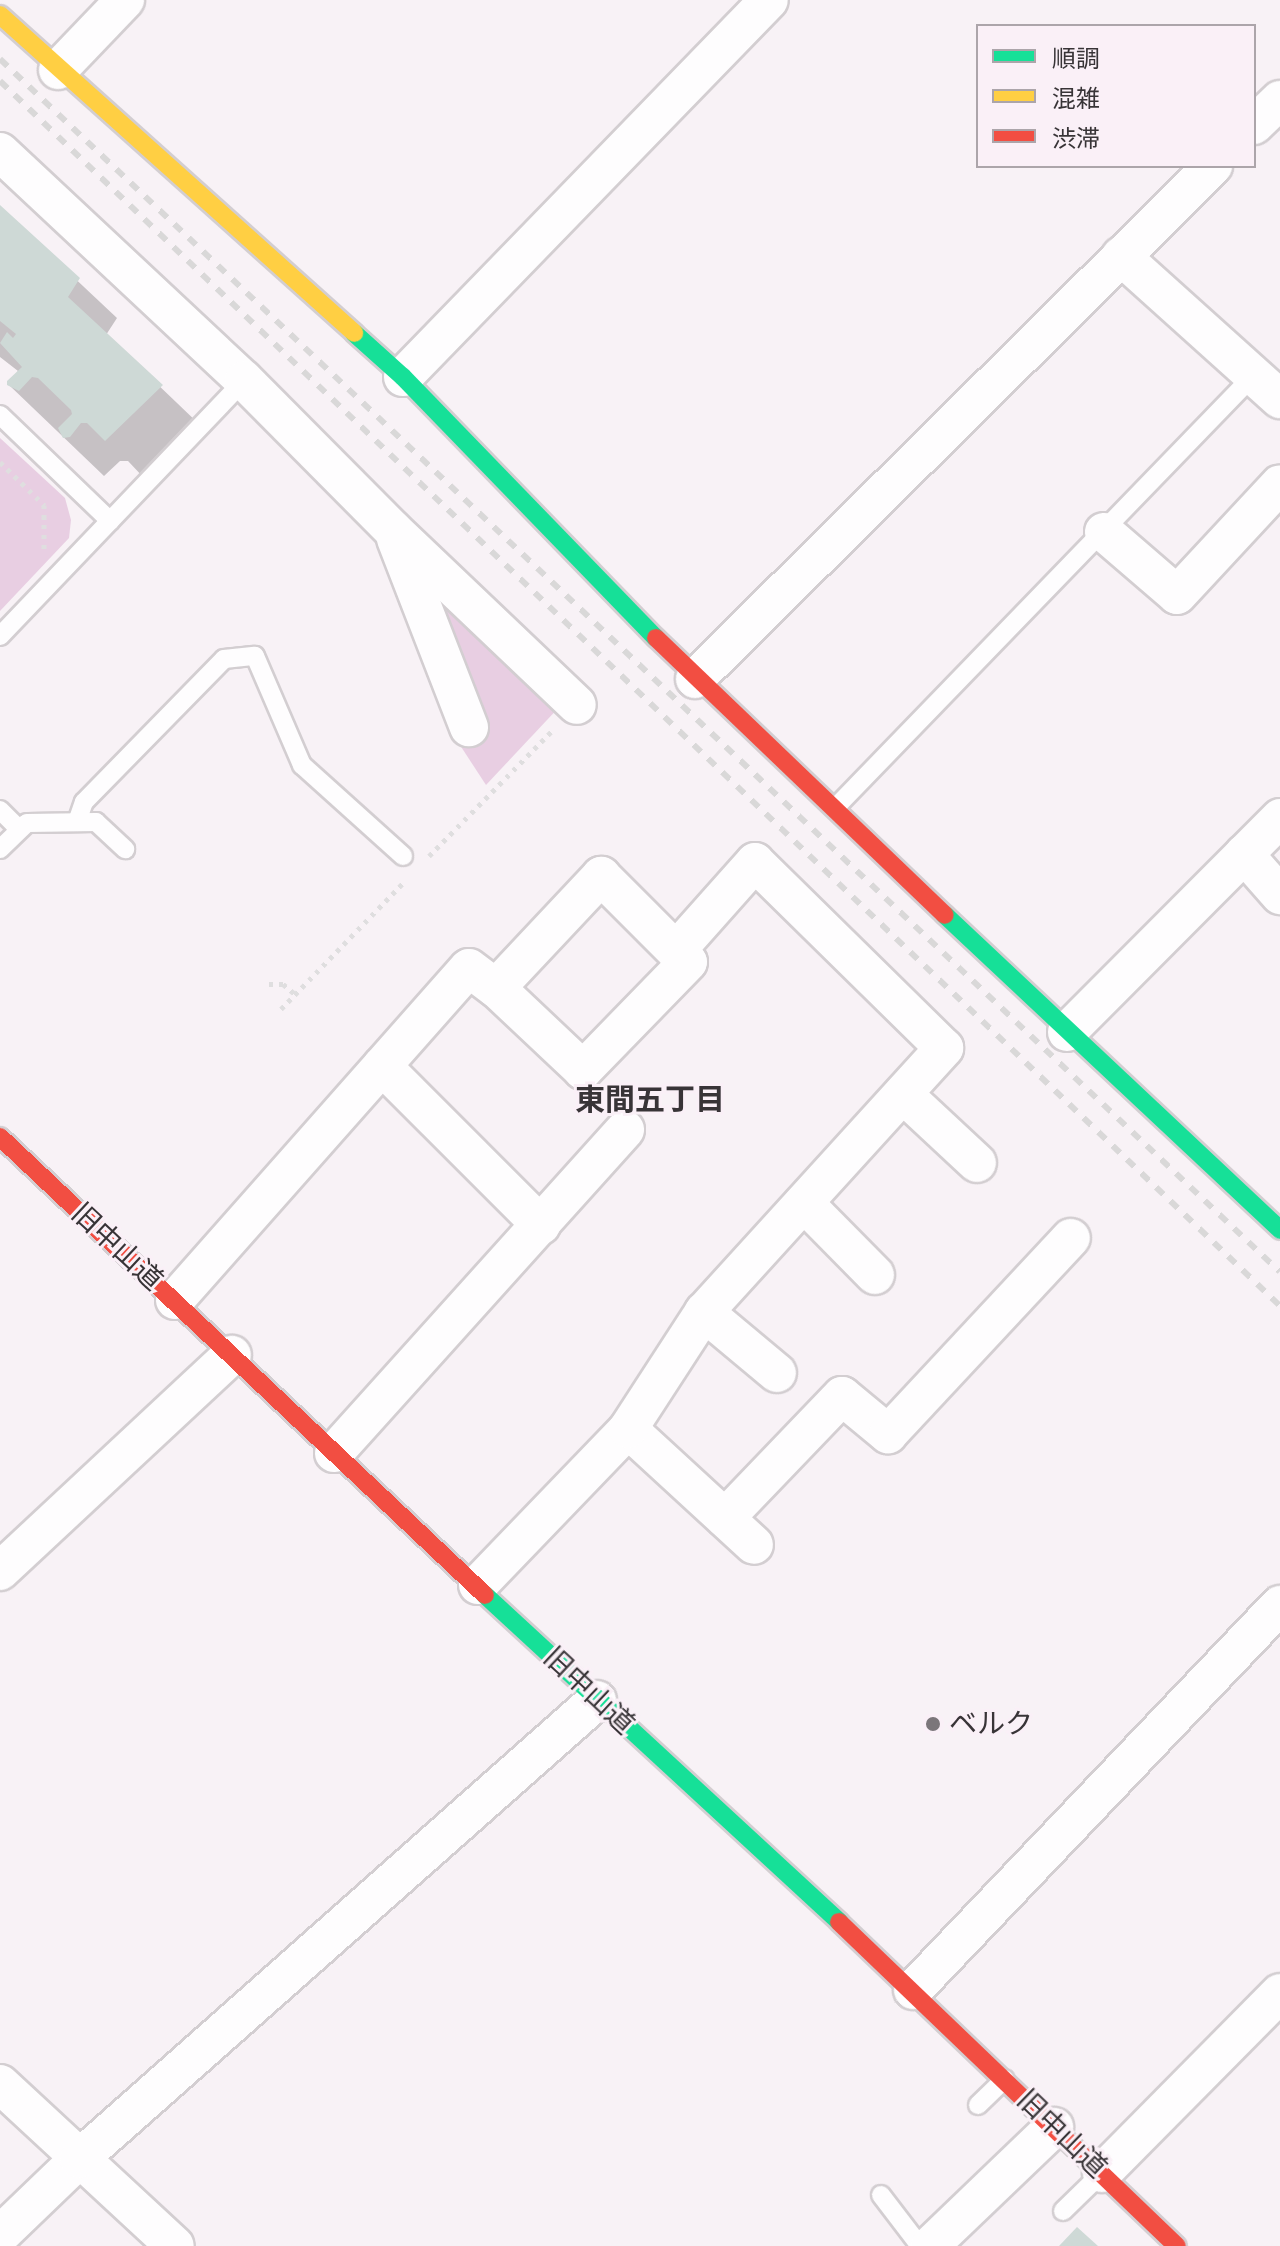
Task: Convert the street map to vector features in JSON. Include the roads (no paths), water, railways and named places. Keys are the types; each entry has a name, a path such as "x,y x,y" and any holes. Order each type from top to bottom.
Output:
{"street":[{"path":"58,70 125,0"},
{"path":"403,377 769,0"},
{"path":"0,15 403,377 695,679 1280,1230"},
{"path":"1256,123 1280,100"},
{"path":"0,152 244,380 392,529 577,705"},
{"path":"695,679 1211,168"},
{"path":"1121,256 1266,387"},
{"path":"1104,532 1177,595 1280,484"},
{"path":"392,529 469,727"},
{"path":"1067,1032 1280,818"},
{"path":"1244,854 1280,895"},
{"path":"478,1585 628,1429 704,1312 944,1048 755,862 676,951"},
{"path":"175,1300 469,968 496,988 583,1070 688,962 601,876 496,988"},
{"path":"382,1066 541,1225"},
{"path":"903,1094 977,1163"},
{"path":"334,1453 625,1130"},
{"name":"旧中山道","path":"0,1137 597,1700 913,1990 1177,2246"},
{"path":"804,1203 875,1275"},
{"path":"725,1518 842,1396 888,1434 1071,1238"},
{"path":"704,1312 777,1373"},
{"path":"0,1571 232,1355"},
{"path":"628,1429 754,1545"},
{"path":"913,1990 1280,1605"},
{"path":"0,2235 79,2159 597,1700"},
{"path":"1102,2173 1280,1993"},
{"path":"0,2084 175,2246"},
{"path":"930,2246 1054,2127"}],"lane":[{"path":"835,808 1104,532 1266,387"},
{"path":"0,636 231,394"},
{"path":"0,415 110,521"},
{"path":"77,822 84,802 224,659 255,656 302,765 403,856"},
{"path":"0,810 19,829"},
{"path":"0,849 27,823 77,822 96,822 125,849"},
{"path":"978,2105 1005,2079"},
{"path":"1063,2211 1102,2173"},
{"path":"881,2195 920,2246"}],"railway":[{"path":"0,59 1280,1272"},
{"path":"0,81 1280,1306"}],"place":[{"name":"ベルク","path":"933,1724"}],"district":[{"name":"東間五丁目","path":"650,1100"}]}
